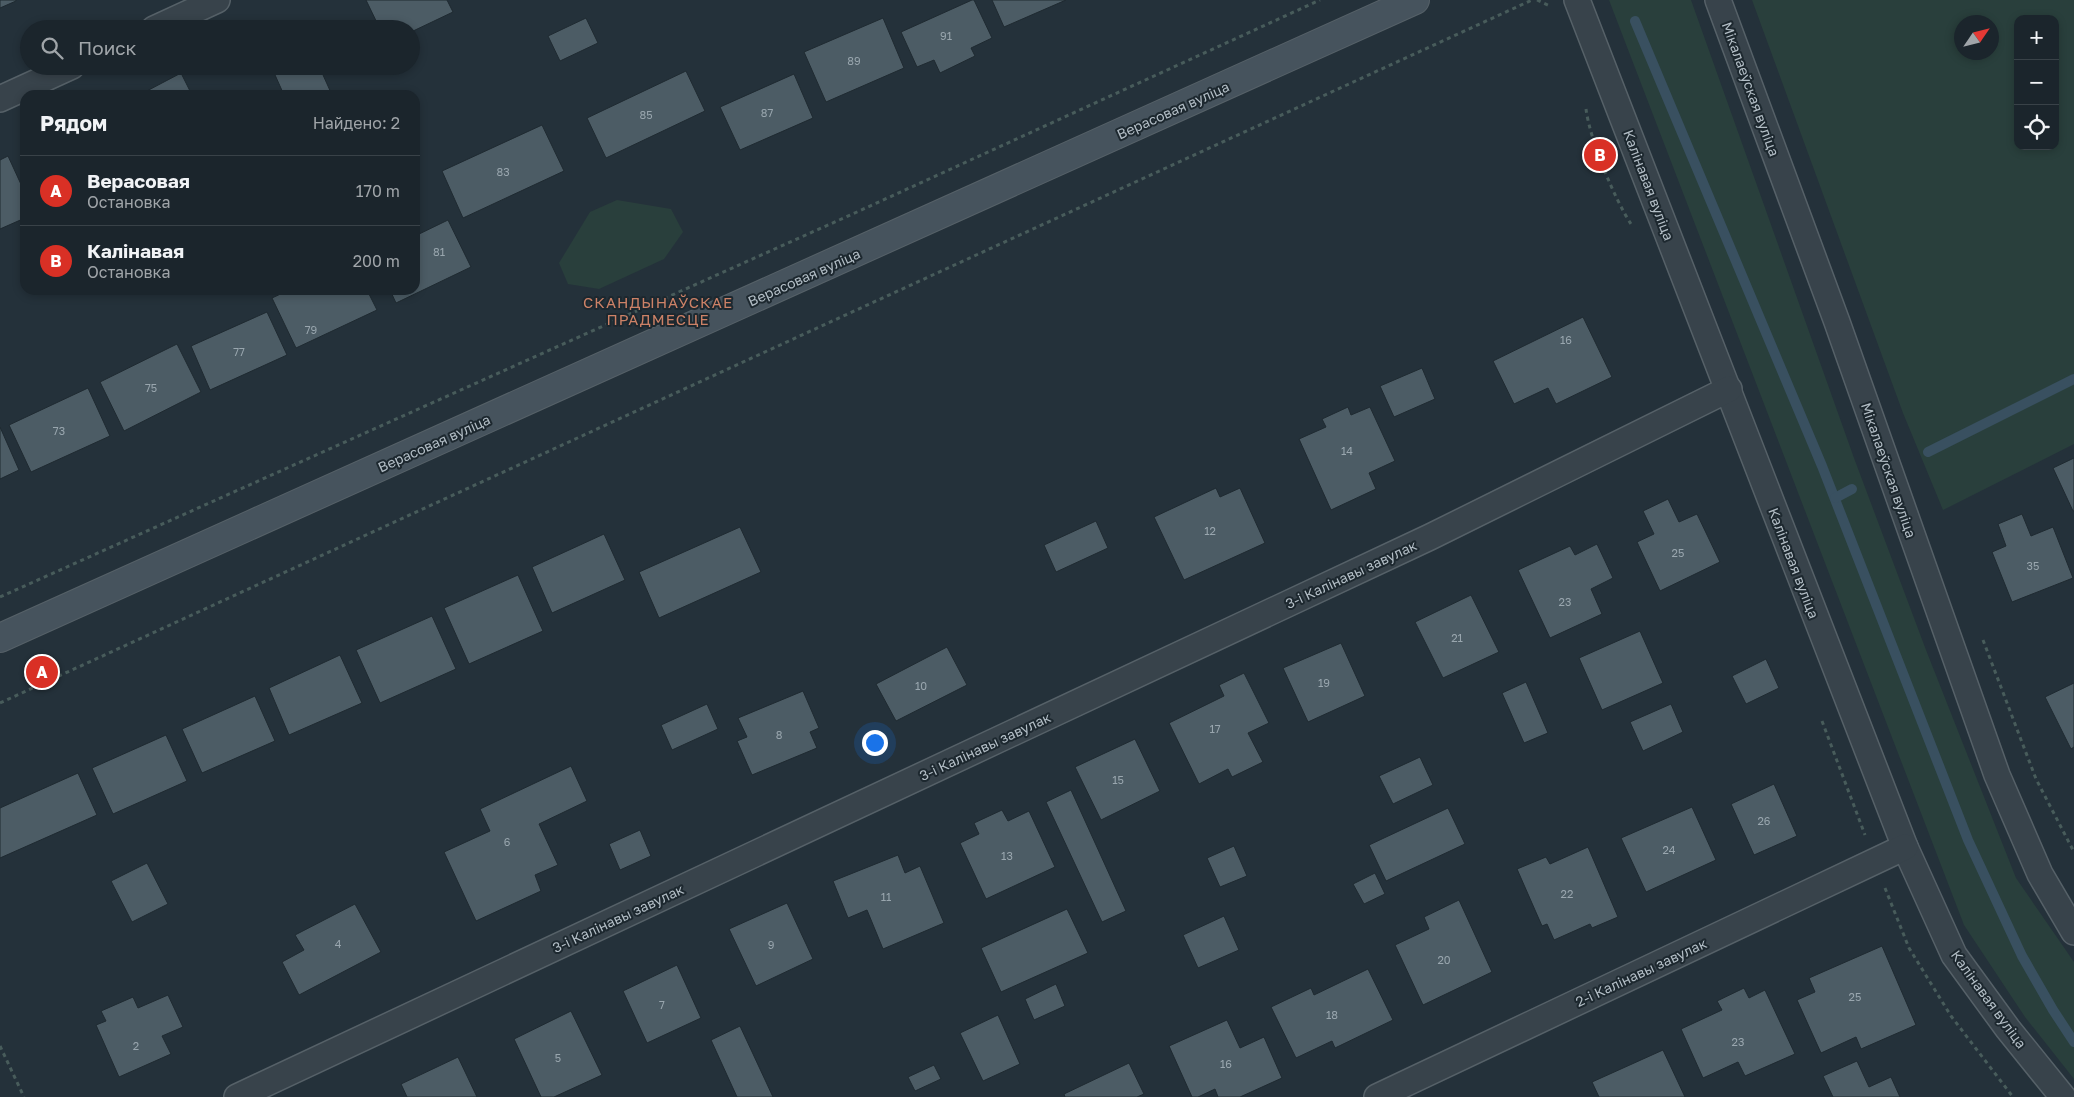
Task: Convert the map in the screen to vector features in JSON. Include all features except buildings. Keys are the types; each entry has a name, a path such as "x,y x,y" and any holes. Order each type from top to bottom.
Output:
{"street":[{"path":"173,20 216,0"},
{"name":"Верасовая вуліца","path":"0,638 1415,0"},
{"name":"Калінавая вуліца","path":"1578,0 1905,847 1954,955 2008,1029 2064,1097"},
{"name":"Мікалаеўская вуліца","path":"1718,0 1837,322 1997,775 2040,874 2074,932"},
{"path":"0,99 52,75"},
{"name":"3-і Калінавы завулак","path":"237,1097 1430,537 1729,389"},
{"name":"2-і Калінавы завулак","path":"1377,1097 1905,847"}],"path":[{"path":"0,598 848,216 1320,0"},
{"path":"0,703 1532,0"},
{"path":"1981,634 2036,778 2074,852"},
{"path":"0,1046 24,1097"}],"green space":[{"path":"1609,0 1691,0 1854,458 1926,650 2016,878 2074,962 2074,1079 2025,1017 1964,925"},
{"path":"1752,0 2074,0 2074,444 1943,510 1903,413"},
{"path":"617,200 671,209 683,232 664,259 599,289 568,284 559,263 590,212"}],"waterway":[{"path":"1635,21 1822,466 1968,840 2022,956 2074,1042"},
{"path":"1928,452 2074,379"},
{"path":"1835,498 1852,489"}],"place":[{"name":"Калінавая","path":"1600,155"},
{"name":"Верасовая","path":"42,672"}],"district":[{"name":"СКАНДЫНАЎСКАЕ ПРАДМЕСЦЕ","path":"658,310"}]}
